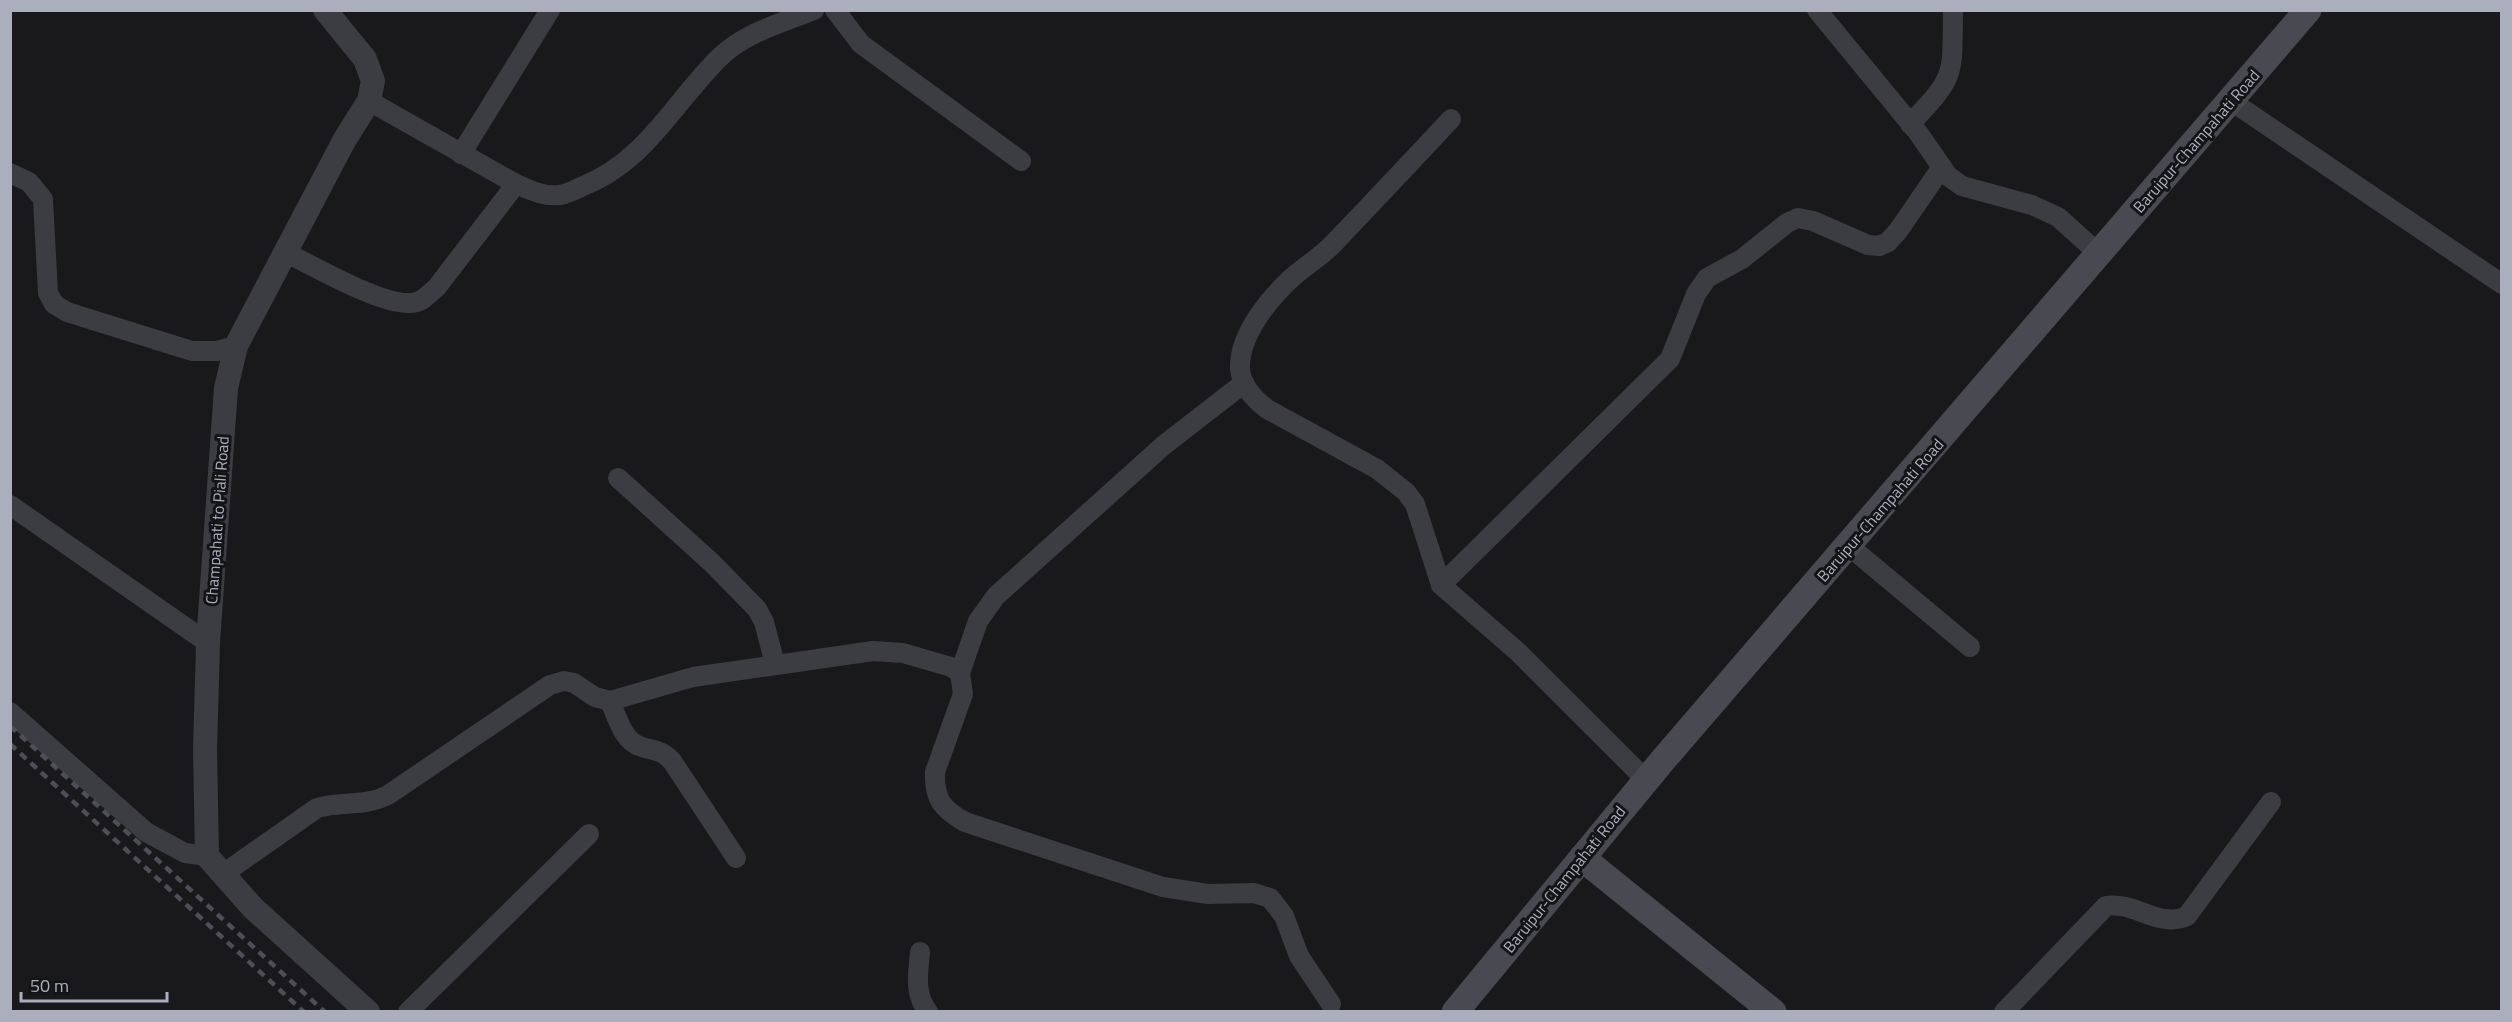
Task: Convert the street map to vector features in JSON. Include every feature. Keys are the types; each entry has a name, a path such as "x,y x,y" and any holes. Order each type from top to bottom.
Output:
{"main road":[{"name":"Baruipur-Champahati Road","path":"1455,1011 1646,780 2308,10"},
{"path":"1582,858 1773,1011"}],"street":[{"name":"Champahati to Piali Road","path":"207,856 205,750 208,643 226,388 236,346 345,139 369,101 374,81 365,59 325,10"},
{"path":"461,154 550,10"},
{"path":"369,101 516,184 540,194 561,195 599,180 632,156 668,120 720,58 738,43 758,32 814,10"},
{"path":"835,10 850,33 869,50 1021,161"},
{"path":"1817,10 1910,123 1942,167 1962,186 2032,206 2058,217 2099,254"},
{"path":"1910,123 1938,95 1952,71 1953,10"},
{"path":"2231,101 2501,283"},
{"path":"1451,119 1326,251 1294,276 1272,298 1244,347 1240,369 1244,383 1252,397 1267,409 1377,469 1406,492 1415,504 1441,585 1518,652 1646,780"},
{"path":"1441,585 1670,359 1696,294 1707,278 1742,259 1787,223 1798,218 1813,221 1868,245 1879,246 1888,242 1942,167"},
{"path":"10,173 29,182 43,199 48,293 54,304 67,312 192,351 216,351 236,346"},
{"path":"285,252 385,299 417,302 437,287 516,184"},
{"path":"1244,383 1164,445 996,596 978,621 960,673 963,694 935,772 934,786 939,800 948,813 965,822 1163,887 1208,894 1254,893 1270,898 1284,916 1299,956 1331,1004"},
{"path":"618,478 712,562 757,609 764,622 775,664"},
{"path":"10,505 208,643"},
{"path":"1849,546 1970,647"},
{"path":"223,874 317,808 332,804 375,802 388,795 550,685 564,681 574,683 595,697 610,701 693,677 873,651 903,653 928,658 960,673"},
{"path":"610,701 630,742 664,753 672,761 736,858"},
{"path":"10,712 146,832 185,853 207,856 253,908 368,1011"},
{"path":"2004,1011 2106,906 2120,904 2164,920 2176,921 2187,916 2271,802"},
{"path":"408,1011 589,834"},
{"path":"920,952 918,985 920,1001 928,1011"}],"railway":[{"path":"10,726 325,1012"},
{"path":"10,744 304,1012"}]}
